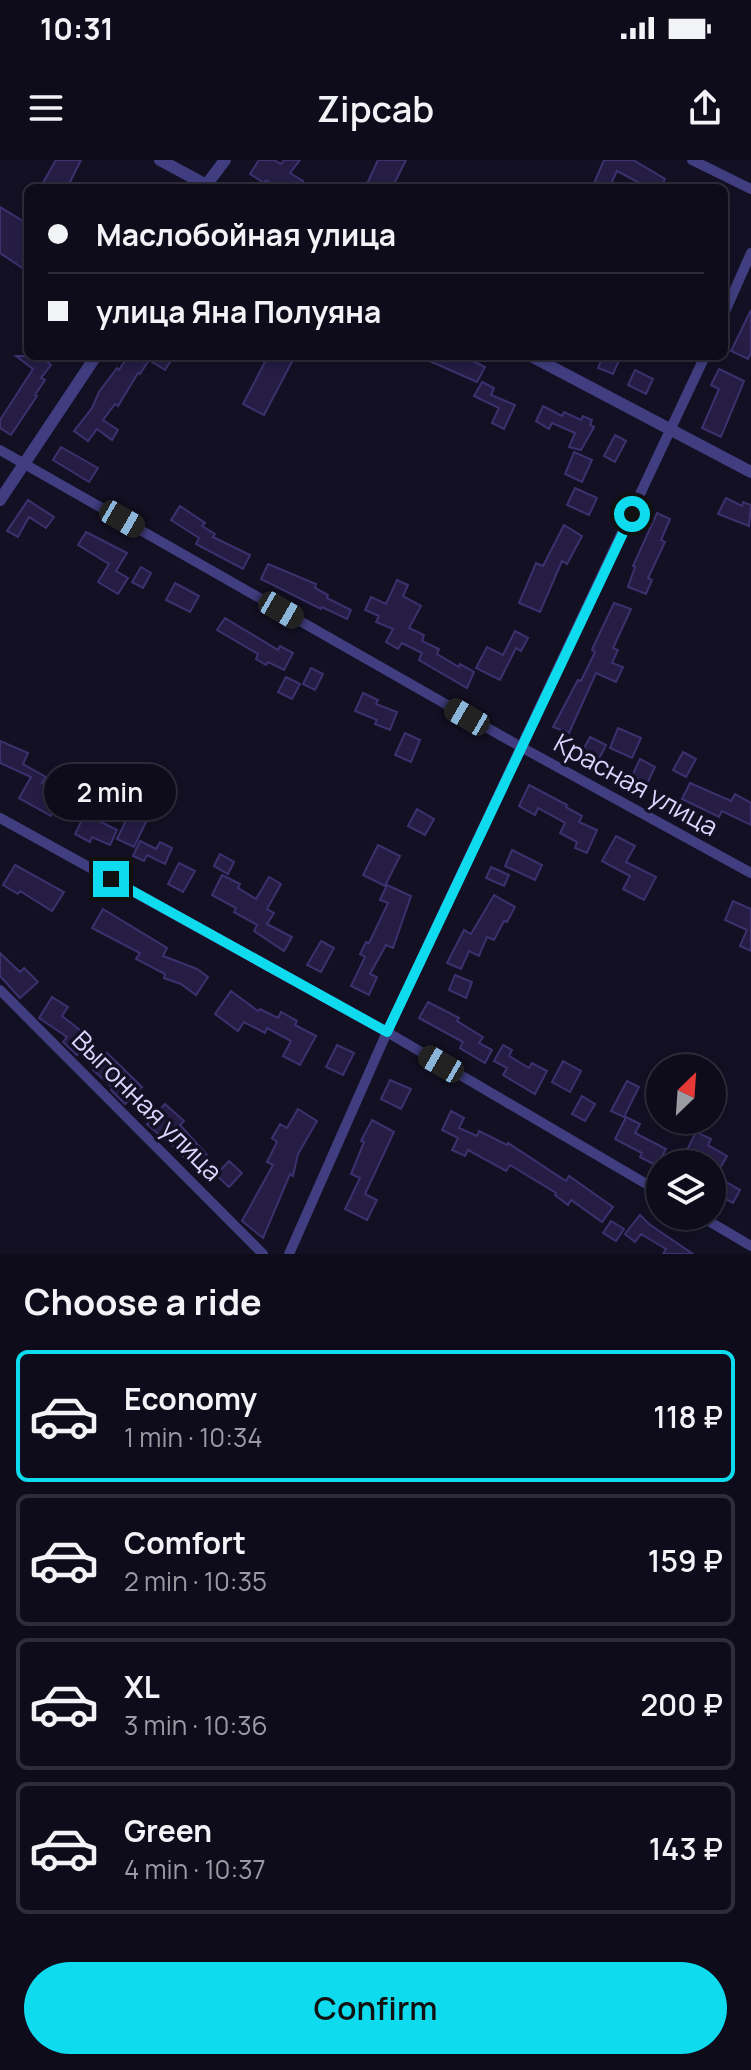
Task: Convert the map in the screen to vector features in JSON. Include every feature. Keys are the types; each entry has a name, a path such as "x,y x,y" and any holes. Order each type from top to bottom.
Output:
{"street":[{"path":"160,160 202,184"},
{"path":"209,184 225,160"},
{"path":"692,160 751,189"},
{"path":"728,305 751,253"},
{"path":"0,500 93,360"},
{"path":"539,360 751,472"},
{"path":"289,1254 387,1032 703,360"},
{"name":"Красная улица","path":"0,450 521,747 751,873"},
{"path":"0,818 387,1032 646,1184"},
{"name":"Выгонная улица","path":"0,990 263,1254"},
{"path":"724,1230 751,1246"}],"building":[{"path":"56,160 81,160 69,184 42,184"},
{"path":"259,160 274,160 281,164 284,160 300,160 290,173 303,181 301,184 272,184 266,180 264,183 250,174"},
{"path":"378,160 406,160 394,184 367,184"},
{"path":"604,160 633,160 665,179 663,184 641,184 617,171 611,184 594,184"},
{"path":"0,207 24,222 24,269 0,253"},
{"path":"751,310 751,352 748,359 731,351"},
{"path":"16,356 24,356 24,360 45,360 51,365 41,378 45,380 37,396 11,435 0,428 0,420 33,369"},
{"path":"125,360 149,360 118,406 115,404 103,420 118,430 112,440 97,429 88,441 74,431 92,408 99,392 117,368 119,370"},
{"path":"149,360 171,360 165,370"},
{"path":"266,360 293,360 264,415 243,404"},
{"path":"427,360 471,360 485,367 477,382"},
{"path":"601,360 619,360 613,374 598,368"},
{"path":"719,369 744,381 721,437 702,428 719,389 711,385"},
{"path":"635,370 653,379 646,394 628,385"},
{"path":"482,382 494,388 491,395 515,405 504,429 492,423 499,408 474,396"},
{"path":"543,406 562,416 564,412 581,420 583,416 592,420 590,425 594,427 581,450 569,447 575,433 552,423 549,429 536,421"},
{"path":"615,435 626,441 615,462 604,456"},
{"path":"61,447 98,468 89,482 53,460"},
{"path":"574,452 592,460 582,482 565,474"},
{"path":"575,488 597,498 589,515 567,505"},
{"path":"726,498 742,506 743,502 751,505 749,526 718,514"},
{"path":"28,500 54,517 46,528 29,517 18,537 7,531"},
{"path":"180,506 205,523 202,526 215,534 213,537 250,555 243,569 196,544 199,538 171,520"},
{"path":"657,513 670,519 661,540 665,542 648,578 652,580 646,594 628,587 633,566"},
{"path":"564,525 582,536 567,564 562,561 540,612 519,603 536,563 543,566"},
{"path":"86,532 127,553 116,571 128,578 118,594 98,582 109,564 78,545"},
{"path":"268,564 316,584 315,588 328,595 327,598 351,610 347,619 261,579"},
{"path":"141,567 151,573 143,588 132,582"},
{"path":"397,580 408,585 403,596 421,606 409,628 424,635 422,641 439,649 437,654 474,672 467,688 419,660 422,653 402,643 398,649 386,642 393,629 376,622 379,616 365,610 371,597 386,604"},
{"path":"175,583 199,596 190,612 166,600"},
{"path":"614,603 631,609 613,648 618,650 612,663 623,667 616,682 596,673 569,733 553,727 578,680 581,681"},
{"path":"225,618 278,650 280,646 293,653 284,670 268,662 266,665 256,659 258,654 217,630"},
{"path":"515,631 528,638 521,651 516,648 500,680 476,668 487,647 503,655"},
{"path":"311,668 323,674 315,690 303,684"},
{"path":"286,677 300,684 292,699 278,692"},
{"path":"363,693 378,700 376,704 397,712 390,730 375,724 377,720 355,711"},
{"path":"618,728 641,738 632,758 610,748"},
{"path":"405,733 420,740 411,762 395,755"},
{"path":"590,737 606,745 598,761 582,752"},
{"path":"0,741 28,753 23,764 46,777 42,783 66,796 72,783 86,790 74,814 57,805 51,816 19,798 31,777 0,763"},
{"path":"683,752 696,759 686,777 673,770"},
{"path":"640,759 655,767 647,784 632,776"},
{"path":"690,783 731,801 735,794 751,803 751,825 722,811 719,817 682,799"},
{"path":"529,785 567,805 582,816 579,822 597,830 587,853 575,848 577,842 560,833 565,823 538,808 535,815 519,806"},
{"path":"417,809 434,819 425,835 408,826"},
{"path":"130,812 147,820 134,847 117,839"},
{"path":"85,814 117,830 110,845 92,837 90,842 75,834"},
{"path":"616,836 635,846 626,862 656,877 644,900 623,889 630,876 602,861"},
{"path":"140,841 156,849 160,842 172,848 165,864 147,855 144,861 133,856"},
{"path":"378,845 400,856 385,886 363,875"},
{"path":"512,850 542,865 535,880 505,866"},
{"path":"220,854 234,862 228,874 214,866"},
{"path":"179,863 195,871 183,892 168,884"},
{"path":"15,865 64,892 52,911 20,891 18,894 3,885"},
{"path":"491,867 509,875 504,886 486,878"},
{"path":"222,875 240,884 238,888 256,899 269,877 281,884 267,909 274,913 267,924 292,937 284,951 254,931 257,925 234,912 236,908 212,895"},
{"path":"387,885 411,896 393,948 386,945 370,974 377,977 369,995 351,986 365,957 360,954 366,942 369,943 388,903 380,900"},
{"path":"494,895 515,907 507,922 504,921 494,940 487,937 479,956 469,951 461,969 447,963 464,930 471,934"},
{"path":"733,901 751,909 751,951 740,946 747,930 725,920"},
{"path":"103,909 167,948 163,956 197,969 208,977 196,995 136,959 140,953 92,928"},
{"path":"321,941 334,948 321,972 307,965"},
{"path":"0,953 20,972 24,968 38,982 20,998 0,976"},
{"path":"455,975 472,982 466,998 449,990"},
{"path":"231,991 258,1011 260,1009 278,1018 281,1012 297,1021 295,1025 316,1036 300,1065 283,1056 291,1041 267,1028 265,1033 244,1022 238,1031 215,1014"},
{"path":"52,997 68,1007 62,1016 90,1038 77,1055 63,1042 67,1037 39,1018"},
{"path":"428,1002 459,1018 457,1021 483,1037 479,1043 492,1050 485,1063 460,1048 463,1042 419,1018"},
{"path":"337,1045 354,1053 343,1075 326,1067"},
{"path":"503,1045 512,1050 509,1056 529,1068 532,1063 547,1071 535,1094 503,1075 507,1068 494,1061"},
{"path":"107,1053 142,1087 125,1104 93,1070"},
{"path":"563,1061 581,1071 570,1092 552,1082"},
{"path":"390,1080 411,1089 401,1109 381,1099"},
{"path":"627,1081 639,1087 624,1117 611,1111"},
{"path":"582,1096 595,1104 585,1121 572,1114"},
{"path":"165,1104 184,1121 180,1125 207,1155 194,1167 147,1124"},
{"path":"298,1109 317,1121 298,1154 293,1176 290,1174 263,1238 242,1221 273,1165 267,1162 277,1142 272,1138 280,1124 287,1128"},
{"path":"451,1111 464,1118 459,1128 477,1136 479,1131 508,1143 566,1181 569,1176 613,1207 602,1222 571,1200 568,1205 556,1193 510,1165 506,1171 468,1150 465,1156 452,1150 458,1138 442,1130"},
{"path":"626,1117 640,1124 635,1133 666,1149 646,1150 646,1160 640,1157 642,1153 615,1139"},
{"path":"372,1120 394,1132 365,1194 377,1200 367,1220 345,1209 360,1178 351,1174 364,1142 361,1141"},
{"path":"695,1134 700,1134 711,1139 708,1145 717,1150 687,1150"},
{"path":"229,1161 242,1173 229,1187 216,1175"},
{"path":"726,1182 740,1190 733,1203 726,1199"},
{"path":"640,1215 646,1221 646,1230 658,1230 693,1254 663,1254 666,1249 641,1234 635,1242 625,1234"},
{"path":"611,1221 624,1229 616,1241 603,1233"}],"route":[{"path":"111,879 387,1032 632,514"}]}
